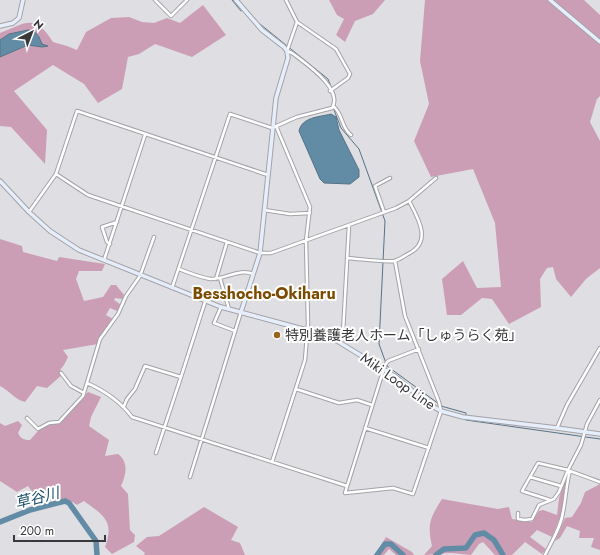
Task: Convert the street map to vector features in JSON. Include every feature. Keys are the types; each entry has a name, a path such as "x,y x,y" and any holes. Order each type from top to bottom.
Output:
{"main road":[{"path":"0,26 13,23 19,18 23,0"},
{"path":"236,0 251,20 287,51 288,58 276,98 260,253 241,312"},
{"path":"550,0 600,42"},
{"name":"Miki Loop Line","path":"0,181 29,212 50,231 70,246 205,302 307,329 339,340 384,369 427,403 441,411 463,417 600,434"}],"street":[{"path":"155,0 171,16 187,0"},
{"path":"286,0 297,22 336,50 350,74 348,78 330,91"},
{"path":"297,22 287,51 292,52 324,78 334,102 333,106"},
{"path":"172,288 230,114 274,127 297,117 332,108 333,106"},
{"path":"333,106 338,109 347,132 351,135"},
{"path":"29,212 56,174 77,111 268,175"},
{"path":"272,462 305,360 308,302 306,241 310,213 310,207 274,127"},
{"path":"104,260 145,135"},
{"path":"56,174 88,195 260,253 270,253 384,212 409,201 436,178"},
{"path":"384,212 375,186 390,178"},
{"path":"347,258 395,261 412,252 420,244 423,232 420,220 409,201"},
{"path":"264,210 290,214 303,212 310,213"},
{"path":"110,244 107,242 102,227 117,222"},
{"path":"339,340 343,333 349,225"},
{"path":"27,418 38,428 49,423 59,422 84,393 100,339 118,314 126,296 140,276 154,237"},
{"path":"216,278 227,242"},
{"path":"395,261 405,316 419,349 441,411 413,494 393,488 345,493 372,405 388,361 419,349"},
{"path":"179,269 210,279 248,271 253,274"},
{"path":"220,278 229,309"},
{"path":"156,453 205,302"},
{"path":"221,307 214,323 236,331"},
{"path":"190,477 241,312"},
{"path":"557,428 567,405 600,348"},
{"path":"124,406 127,399 135,389 145,366 181,377"},
{"path":"61,373 71,386 84,393"},
{"path":"87,383 104,390 124,406 132,417 347,486"},
{"path":"296,389 339,403 357,400 372,405"},
{"path":"518,512 518,519 532,519 539,506 551,500 559,492 581,445 597,403 600,400"},
{"path":"365,428 428,448"},
{"path":"551,500 522,491 538,463 569,471 600,482"},
{"path":"545,555 558,530 563,512 565,488 569,471"},
{"path":"530,477 561,486"}],"shaded area":[{"path":"329,0 385,0 373,14 355,21 345,42 336,35 344,19 337,15"},
{"path":"425,0 584,0 600,15 600,96 597,99 590,122 600,141 600,268 586,279 571,297 556,279 553,267 547,268 540,279 541,307 509,324 492,299 482,298 461,315 447,315 442,279 463,261 477,288 501,287 495,223 473,169 431,177 414,141 429,104 420,61"},
{"path":"203,5 226,35 192,57 155,44 139,54 128,57 122,89 98,103 84,84 53,65 14,91 47,130 45,164 11,127 0,126 0,33 24,24 35,24 46,33 53,42 77,50 86,32 111,18 129,17 142,22 154,23 167,18 180,23"},
{"path":"0,239 22,246 23,252 57,261 59,257 105,264 102,271 79,271 76,279 84,301 103,297 111,285 116,285 124,295 122,299 115,298 114,300 120,304 121,308 117,311 110,308 106,315 113,319 98,344 63,350 68,357 60,370 63,374 47,388 37,386 25,402 18,399 0,386"},
{"path":"88,392 101,397 91,417 89,426 109,440 105,456 118,454 124,461 126,469 121,486 128,494 130,530 135,535 134,542 112,554 105,547 109,531 108,525 97,510 84,501 77,505 61,499 34,506 34,494 28,486 17,492 0,481 0,423 5,426 18,421 22,425 18,433 20,437 30,440 46,425 59,423"},
{"path":"565,481 567,481 561,515 552,537 537,530 530,537 546,549 542,554 525,542 512,555 495,555 483,542 479,544 471,555 451,553 424,555 432,546 430,526 432,516 442,499 498,509 509,507 512,519 532,522 539,511 543,510 557,515 559,498"},
{"path":"600,484 600,550 591,547 594,538 579,538 580,531 567,526 560,538 555,541 565,518 572,517 581,503 585,492"},
{"path":"204,507 238,527 231,540 240,543 245,555 144,555 145,553 136,546 147,537 159,536"},
{"path":"386,537 412,552 414,555 396,555 389,549 384,555 375,555"}],"water":[{"path":"28,30 34,31 42,44 48,46 42,47 28,45 0,57 0,40 9,34"},
{"path":"331,114 336,117 339,130 359,170 359,177 350,184 324,183 320,179 299,131 301,126 307,120"}],"waterway":[{"path":"232,0 241,11"},
{"path":"255,20 328,79 332,89"},
{"path":"335,96 335,106"},
{"path":"334,110 341,128 359,149 385,221 379,344 387,366 439,404"},
{"path":"441,406 466,413 466,416"},
{"path":"466,420 600,439"},
{"name":"草谷川","path":"0,522 30,510 65,501 69,503 96,541 97,555"},
{"name":"草谷川","path":"436,555 444,549 466,548 475,535 484,533 494,540 503,555"},
{"name":"草谷川","path":"377,555 385,544 391,544 403,555"}],"place":[{"name":"特別養護老人ホーム「しゅうらく苑」","path":"277,335"}],"district":[{"name":"Besshocho-Okiharu","path":"264,293"}]}
